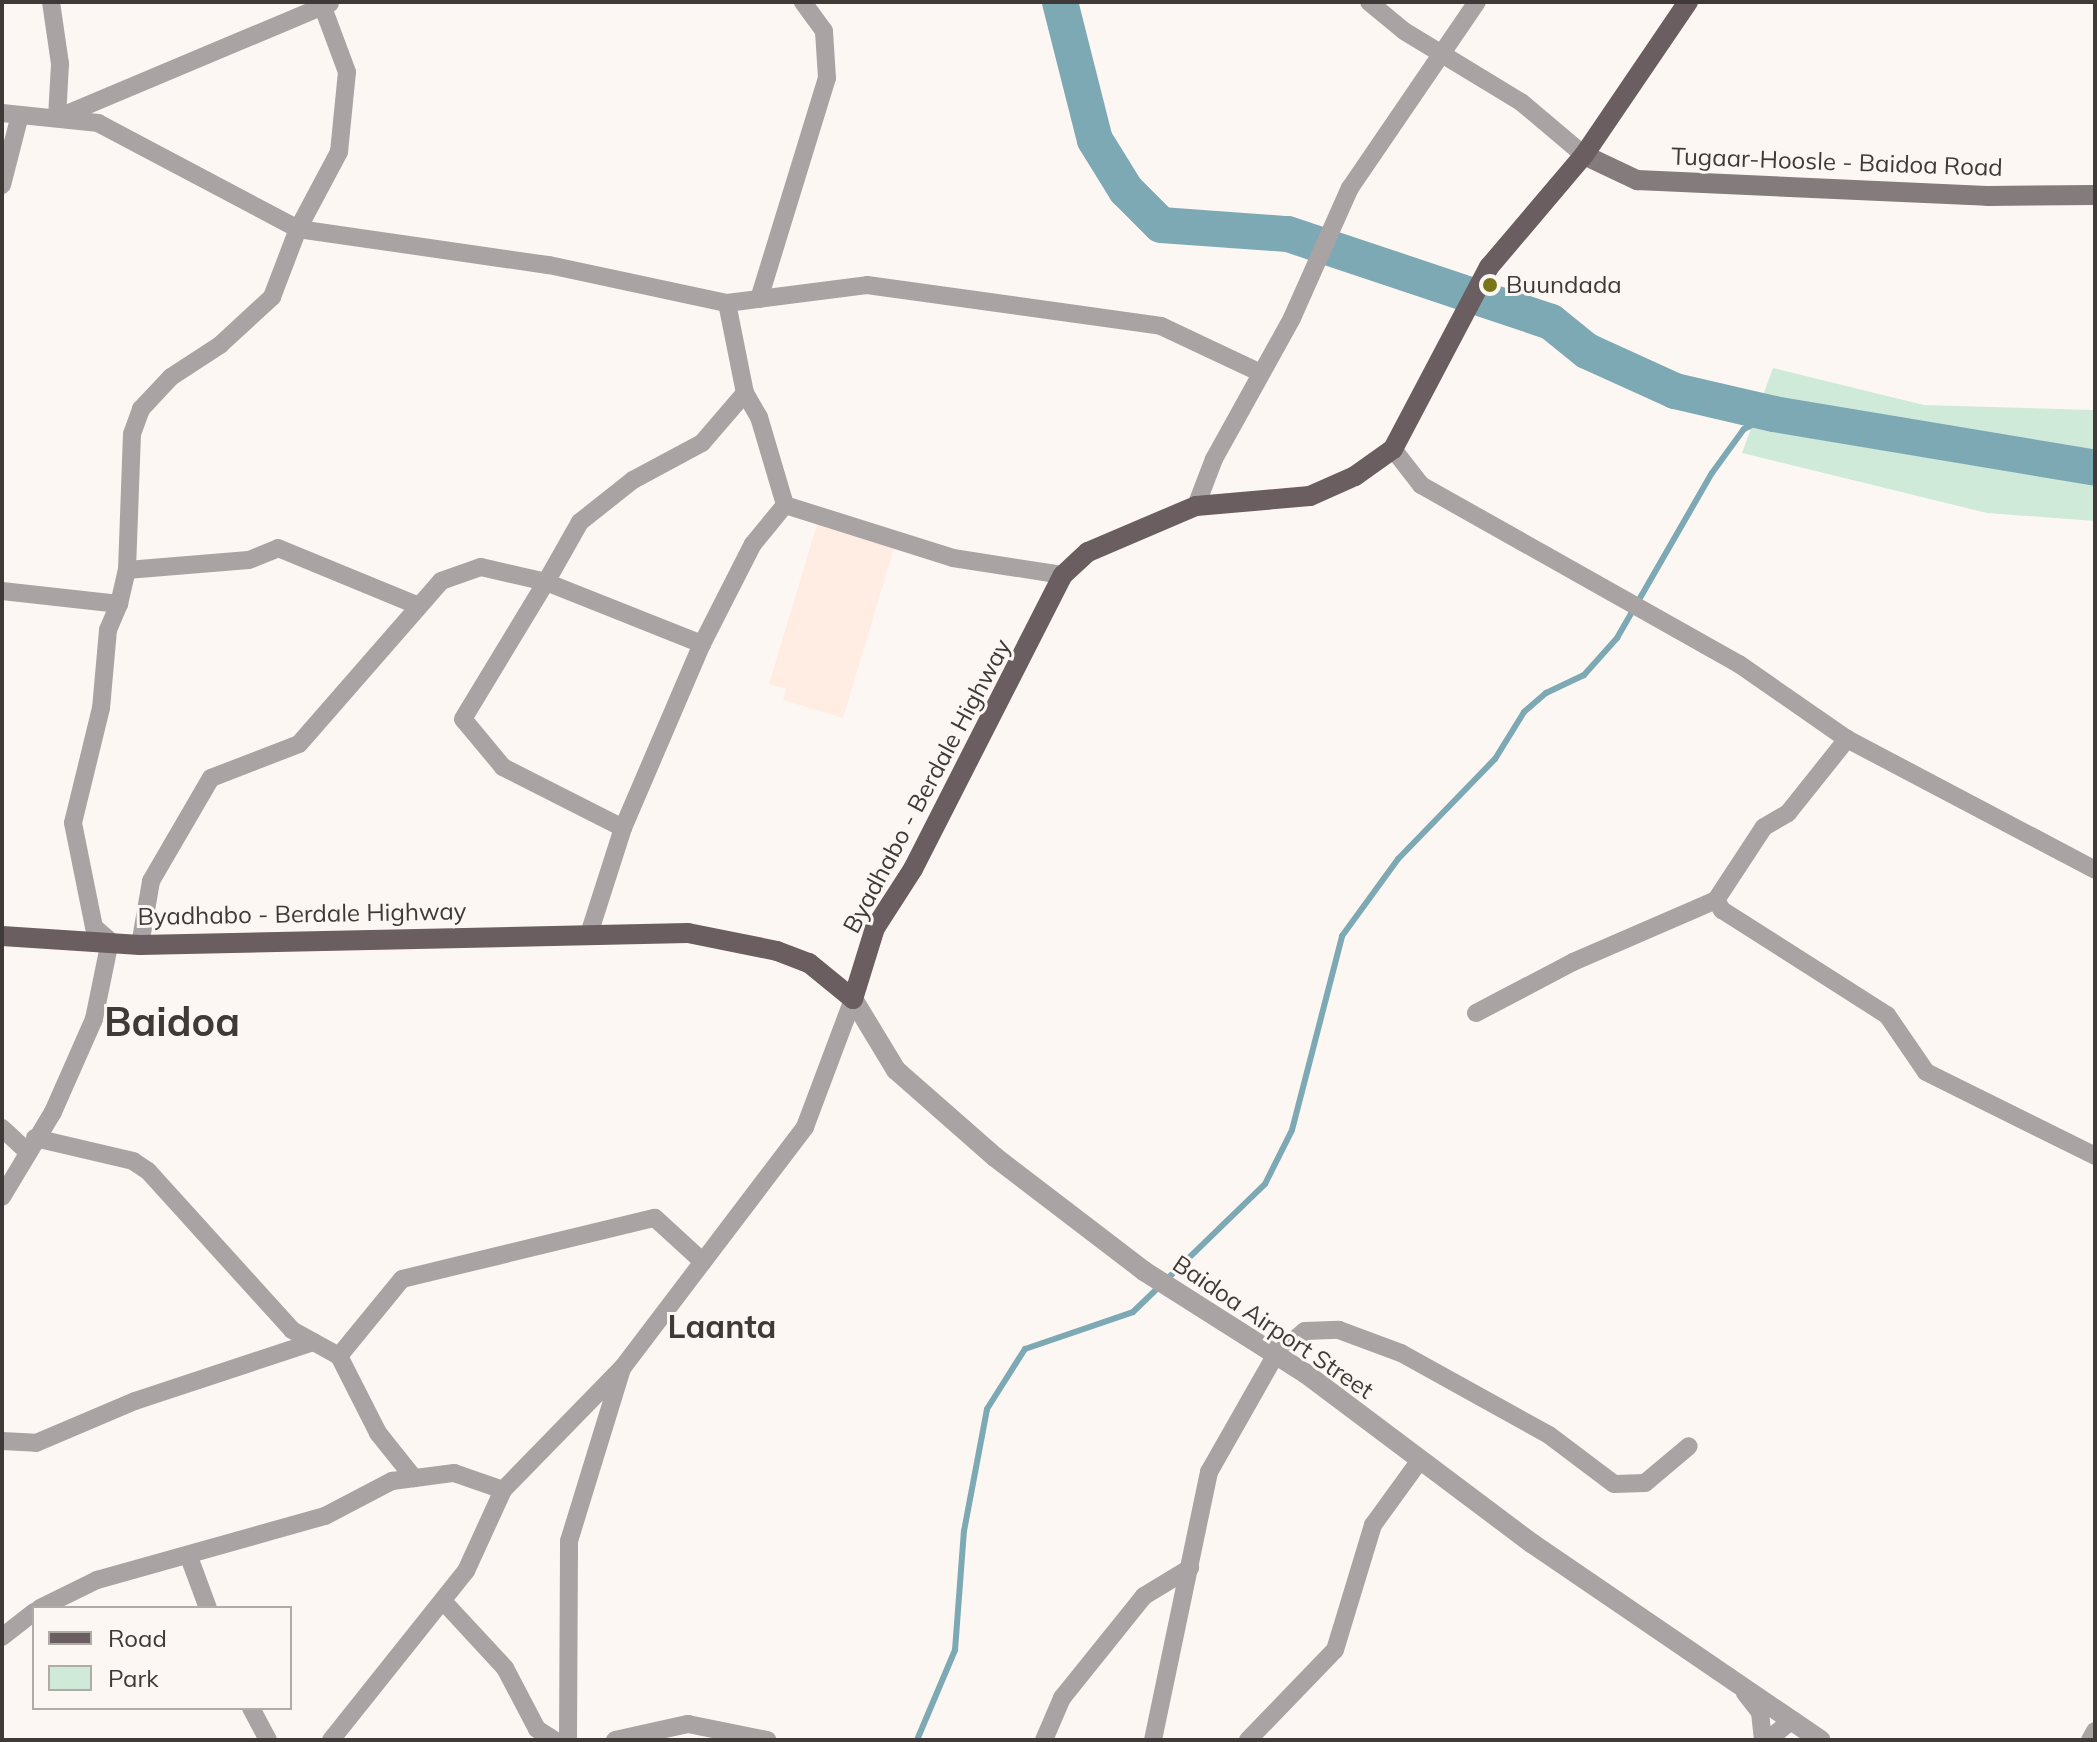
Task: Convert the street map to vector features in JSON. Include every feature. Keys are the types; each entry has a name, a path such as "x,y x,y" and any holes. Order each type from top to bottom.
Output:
{"main road":[{"path":"1393,449 1489,267 1584,155 1688,2"},
{"name":"Tugaar-Hoosle - Baidoa Road","path":"1584,155 1637,180 1987,196 2095,195"},
{"name":"Byadhabo - Berdale Highway","path":"2,936 140,945 688,933 777,951 809,963 853,999 875,928 913,869 1063,575 1088,552 1196,506 1310,496 1355,476 1393,449"}],"street":[{"path":"51,2 60,64 57,118"},
{"path":"759,299 827,78 824,31 803,2"},
{"path":"1369,2 1440,53 1521,102 1584,155"},
{"path":"1196,506 1214,459 1261,373 1350,188 1477,2"},
{"path":"2,1197 53,1112 94,1019 110,941 94,927 73,823 101,708 108,630 119,604 127,570 132,434 141,409 171,377 220,345 272,297 298,229 339,152 347,72 325,4 281,19 57,118"},
{"path":"2,185 11,114 98,123 144,143 298,229 549,265 727,303 867,285 1161,326 1261,373"},
{"path":"727,303 745,393 759,417 785,505"},
{"path":"623,828 503,767 463,719 580,522 633,480 702,443 745,393"},
{"path":"1393,449 1421,485 1739,664 1847,739 2095,870"},
{"path":"785,505 953,558 1063,575"},
{"path":"589,934 623,828 702,644 753,544 785,505"},
{"path":"127,570 249,560 278,548 419,606"},
{"path":"140,945 151,881 211,778 299,744 441,581 481,567 546,582 702,644"},
{"path":"2,591 119,604"},
{"path":"1476,1013 1573,962 1716,900 1764,827 1788,813 1847,739"},
{"path":"1716,900 1722,910 1887,1015 1926,1072 2095,1156"},
{"path":"331,1740 466,1571 503,1490 623,1367 805,1127 853,999"},
{"name":"Baidoa Airport Street","path":"853,999 896,1070 995,1157 1188,1303 1275,1356 1533,1544 1732,1676 1820,1740"},
{"path":"2,1128 31,1145 133,1161 148,1171 292,1330 339,1356 378,1433 414,1478"},
{"path":"339,1356 402,1279 655,1218 703,1262"},
{"path":"1153,1740 1209,1472 1275,1356 1305,1331 1339,1330 1401,1353 1549,1435 1614,1484 1645,1483 1689,1446"},
{"path":"2,1441 36,1443 149,1395 313,1342"},
{"path":"568,1740 569,1541 623,1367"},
{"path":"1248,1740 1335,1650 1373,1525 1420,1460"},
{"path":"44,1606 97,1580 189,1557 325,1516 392,1481 454,1473 503,1490"},
{"path":"189,1557 207,1606"},
{"path":"1044,1740 1062,1698 1144,1596 1190,1568"},
{"path":"443,1601 505,1668 537,1729 554,1740"},
{"path":"2,1637 32,1614"},
{"path":"1732,1676 1760,1712 1766,1740 1792,1720"},
{"path":"252,1710 268,1740"},
{"path":"615,1740 688,1724 767,1740"},
{"path":"2090,1740 2095,1731"}],"shaded area":[{"path":"817,524 894,548 843,718 783,700 786,689 769,684"}],"green space":[{"path":"1773,368 1924,405 2095,410 2095,521 1987,513 1742,453"}],"waterway":[{"path":"1060,2 1095,140 1126,190 1161,225 1288,234 1551,322 1587,351 1675,391 1774,414 2095,468"},
{"path":"917,1740 955,1650 964,1531 987,1409 1025,1349 1133,1312 1265,1184 1292,1130 1342,936 1398,859 1495,759 1524,712 1546,693 1584,675 1617,638 1712,473 1744,429 1774,414"}],"place":[{"name":"Buundada","path":"1490,285"}],"district":[{"name":"Baidoa","path":"172,1021"},
{"name":"Laanta","path":"722,1326"}]}
